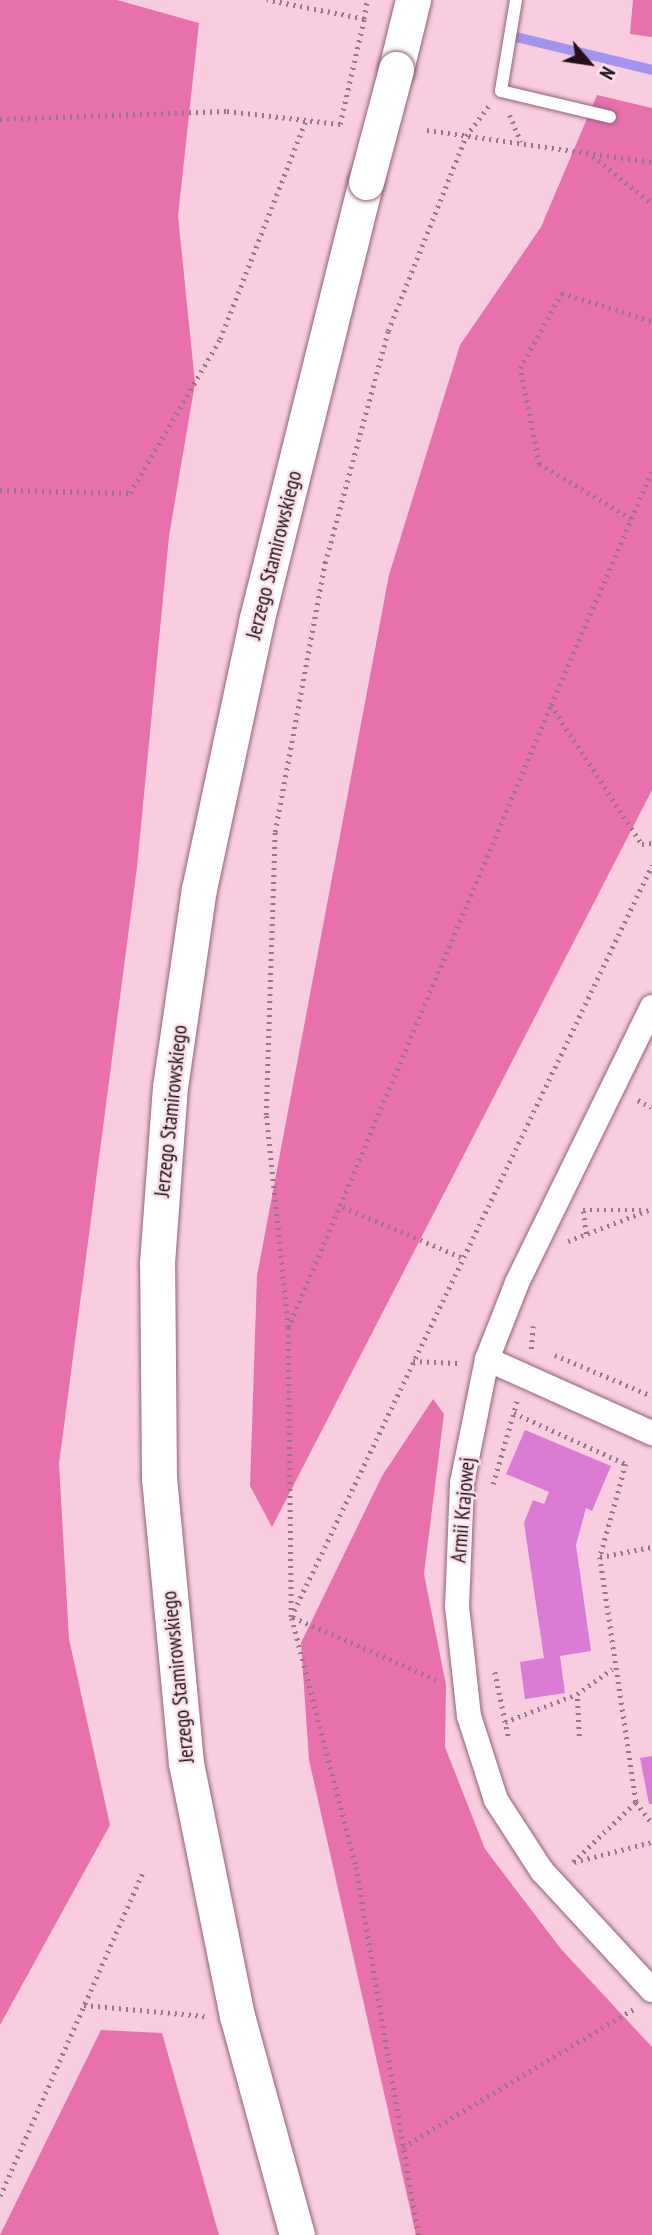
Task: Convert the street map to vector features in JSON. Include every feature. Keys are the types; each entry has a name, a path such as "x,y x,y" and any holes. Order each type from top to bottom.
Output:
{"main road":[{"name":"Jerzego Stamirowskiego","path":"298,2235 237,2016 186,1763 159,1479 157,1263 170,1087 199,889 256,622 410,14"}],"street":[{"name":"Armii Krajowej","path":"646,1998 518,1837 496,1800 469,1716 458,1549 462,1483 481,1361 652,1007"},
{"path":"481,1361 525,1375 652,1433"}],"lane":[{"path":"516,0 501,91 610,117"}],"path":[{"path":"268,0 364,19"},
{"path":"0,119 227,111 340,124 367,0"},
{"path":"418,2235 355,1864 291,1617 288,1328 266,1115 275,832 335,524 388,331 466,136 501,91"},
{"path":"0,490 130,493 220,338 306,120"},
{"path":"427,130 652,162"},
{"path":"591,155 652,204"},
{"path":"631,519 539,464 520,368 562,293 652,321"},
{"path":"288,1328 343,1207 551,705 652,471"},
{"path":"551,705 642,844 652,843"},
{"path":"291,1617 652,865"},
{"path":"632,1112 643,1091"},
{"path":"638,1100 651,1107"},
{"path":"562,1254 590,1198"},
{"path":"343,1207 464,1258"},
{"path":"583,1210 650,1210"},
{"path":"583,1210 586,1234"},
{"path":"568,1241 650,1210"},
{"path":"490,1496 525,1375 533,1317"},
{"path":"531,1346 652,1396"},
{"path":"413,1361 481,1361"},
{"path":"514,1413 626,1464 600,1557 612,1668 636,1802 652,1823"},
{"path":"600,1557 652,1547"},
{"path":"291,1617 446,1685"},
{"path":"493,1659 510,1749"},
{"path":"505,1722 577,1693 612,1668"},
{"path":"577,1693 579,1736"},
{"path":"573,1862 636,1802"},
{"path":"573,1862 652,1842"},
{"path":"566,1851 573,1862"},
{"path":"0,2196 142,1874"},
{"path":"403,2147 646,1998"},
{"path":"85,2005 175,2016 237,2016"}],"shaded area":[{"path":"0,0 117,0 199,23 178,216 195,383 169,536 137,867 59,1464 69,1639 110,1825 0,2025"},
{"path":"633,0 652,0 652,37 630,34"},
{"path":"597,95 652,108 652,790 272,1527 250,1486 257,1276 389,575 460,345 541,227"},
{"path":"433,1399 444,1414 424,1574 446,1685 445,1747 485,1849 561,1949 652,2047 652,2235 416,2235 309,1760 301,1643 382,1476"},
{"path":"101,2030 162,2033 219,2235 0,2235"}],"building":[{"path":"525,1430 611,1466 592,1511 586,1508 576,1545 591,1651 560,1656 565,1693 525,1699 520,1662 544,1658 524,1523 533,1500 544,1504 549,1492 506,1474"},
{"path":"652,1756 652,1804 649,1804 640,1758"}],"waterway":[{"path":"516,37 652,70"}]}
